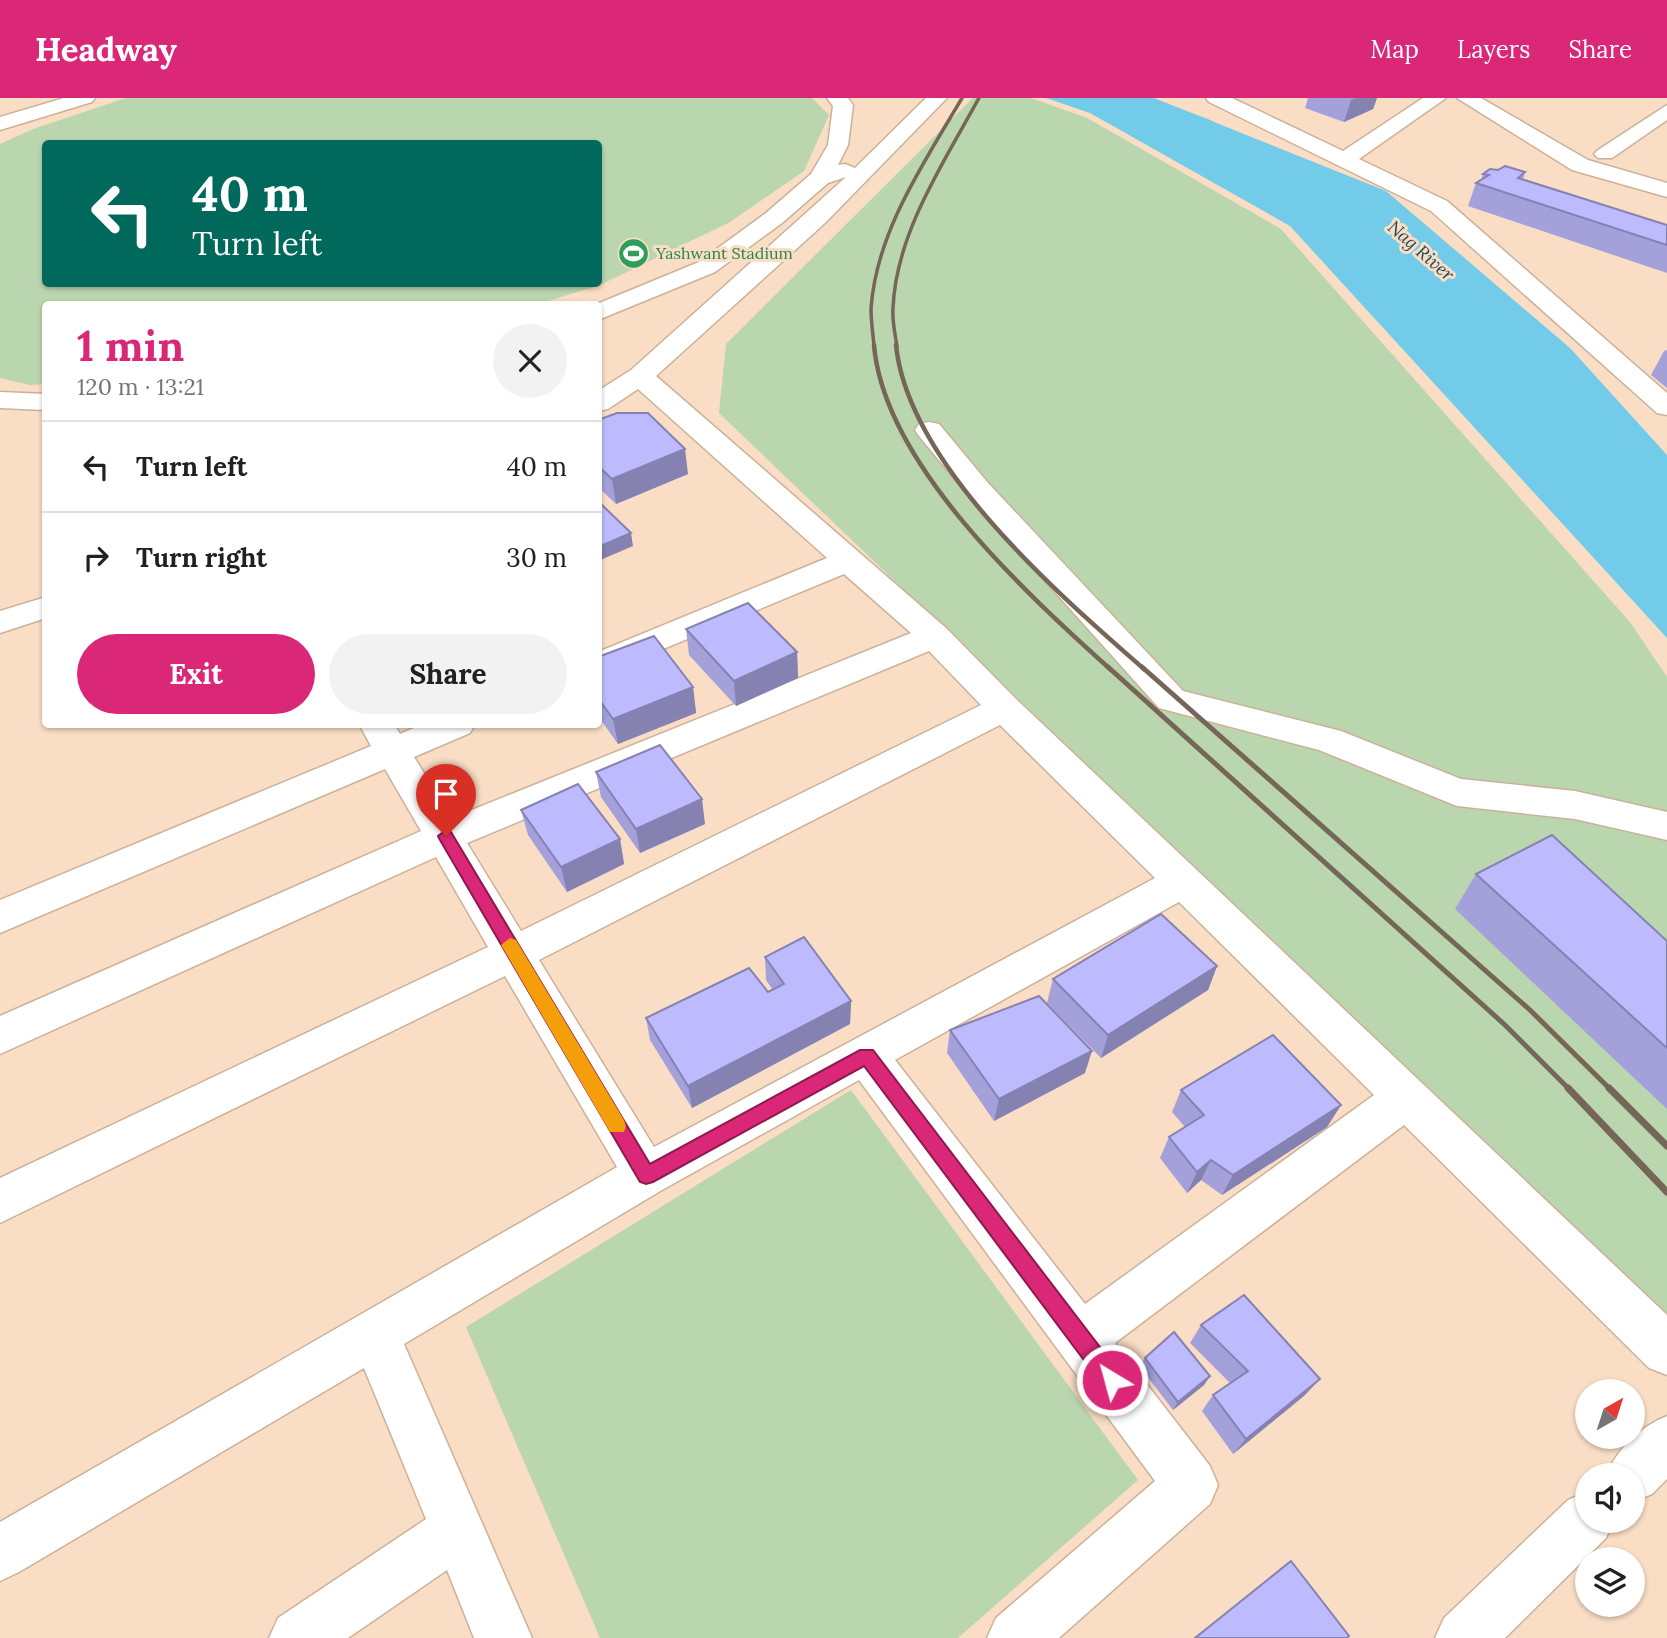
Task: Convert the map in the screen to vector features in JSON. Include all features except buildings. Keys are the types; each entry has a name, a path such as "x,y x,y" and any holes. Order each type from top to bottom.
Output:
{"street":[{"path":"0,124 85,98"},
{"path":"602,311 707,267 774,218 820,178 838,145 843,105 837,98"},
{"path":"602,400 640,376 817,218 937,98"},
{"path":"1216,98 1439,206 1667,407"},
{"path":"1345,159 1436,98"},
{"path":"1467,98 1580,165 1666,189"},
{"path":"1605,153 1667,111"},
{"path":"820,178 875,160"},
{"path":"640,376 846,561 934,636 1004,708 1667,1350"},
{"path":"0,400 42,402"},
{"path":"929,430 978,489 1171,700 1328,740 1457,792 1575,805 1667,826"},
{"path":"602,663 846,561"},
{"path":"0,622 42,608"},
{"path":"0,1037 446,836 934,636"},
{"path":"0,1201 515,953 1004,708"},
{"path":"0,917 385,738 437,728"},
{"path":"385,738 446,836 646,1175"},
{"path":"0,1553 646,1175 1183,881"},
{"path":"866,1055 1191,1485 1016,1638"},
{"path":"1080,1338 1407,1097"},
{"path":"375,1334 503,1638"},
{"path":"1645,1463 1667,1442"},
{"path":"298,1638 457,1531"},
{"path":"1464,1638 1575,1531"}],"green space":[{"name":"Yashwant Stadium","path":"126,98 812,98 829,115 804,171 730,222 602,284 602,140 42,140 42,287 593,287 548,301 42,301 42,384 30,385 0,378 0,144 33,129"},
{"path":"973,98 1031,98 1087,118 1281,229 1630,622 1667,677 1667,1320 719,413 726,344"},
{"path":"851,1090 1138,1480 958,1638 600,1638 466,1327"}],"water":[{"path":"1046,98 1150,98 1208,119 1322,177 1667,479 1667,638 1290,226 1090,113"}],"waterway":[{"name":"Nag River","path":"1109,98 1366,203 1546,362 1667,501"}],"railway":[{"path":"874,346 871,309 882,253 904,199 962,98"},
{"path":"897,346 893,323 896,280 912,225 937,173 979,98"},
{"path":"874,345 884,390 903,435 931,480 964,523 1001,564 1110,669"},
{"path":"896,345 907,390 928,435 957,480 992,524 1031,565 1144,669"},
{"path":"1108,667 1505,1025 1568,1088"},
{"path":"1142,667 1530,1010 1611,1090"},
{"path":"1568,1088 1667,1192"},
{"path":"1611,1090 1667,1146"}],"slow traffic":[{"path":"510,945 617,1126"}],"place":[{"name":"Yashwant Stadium","path":"633,253"}],"route":[{"path":"446,836 646,1175 866,1055 1112,1380"}]}
